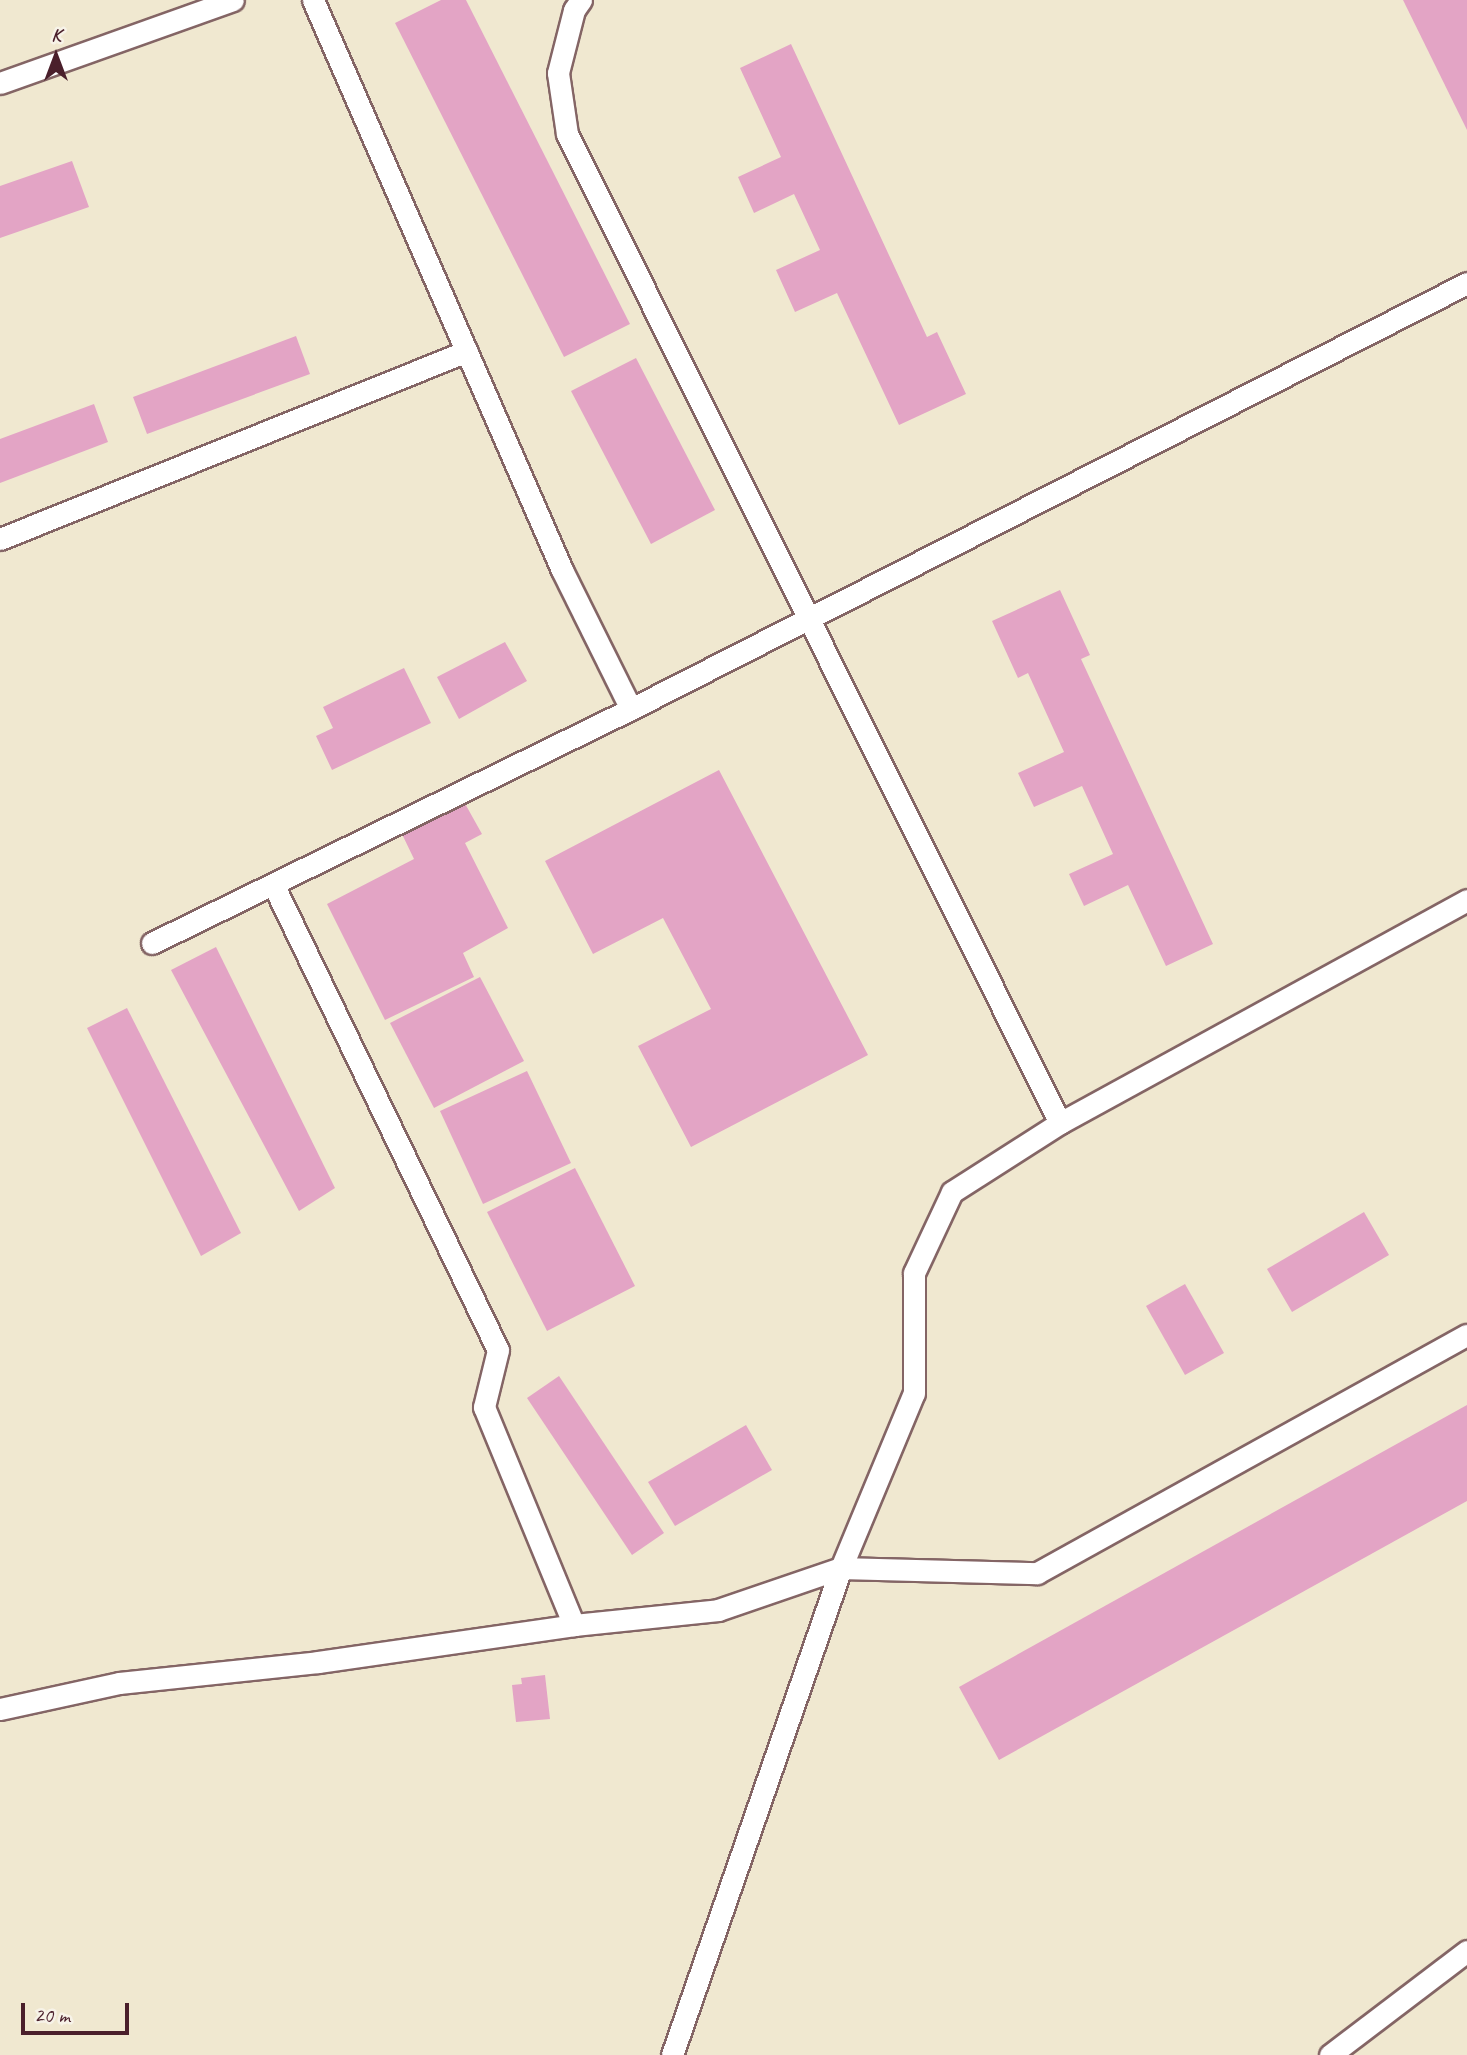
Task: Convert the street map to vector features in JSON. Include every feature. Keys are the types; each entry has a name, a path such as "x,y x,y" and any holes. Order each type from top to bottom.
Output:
{"lane":[{"path":"0,83 233,0"},
{"path":"313,0 562,570 631,709"},
{"path":"580,0 558,73 567,134 1060,1123"},
{"path":"152,943 631,709 808,616 1467,283"},
{"path":"0,539 467,351"},
{"path":"273,884 498,1350 484,1407 574,1625"},
{"path":"672,2055 841,1568 914,1393 914,1273 952,1192 1060,1123 1467,900"},
{"path":"0,1709 119,1683 318,1662 574,1625 718,1610 841,1568 1037,1573 1467,1335"},
{"path":"1330,2055 1467,1951"}],"building":[{"path":"441,0 466,0 630,324 564,357 395,23"},
{"path":"1403,0 1467,0 1467,130"},
{"path":"791,44 927,337 937,332 966,394 899,425 837,293 795,312 776,270 820,250 794,194 754,213 738,177 781,157 740,68"},
{"path":"72,161 89,207 0,238 0,186"},
{"path":"296,336 310,374 147,434 133,397"},
{"path":"636,358 715,510 651,544 571,391"},
{"path":"94,404 108,442 0,483 0,439"},
{"path":"1060,590 1090,655 1081,659 1213,944 1166,966 1128,885 1084,906 1069,874 1113,854 1082,786 1034,807 1018,773 1064,752 1028,673 1018,678 992,621"},
{"path":"505,642 527,681 459,719 437,677"},
{"path":"404,668 431,723 332,770 316,736 333,728 323,707"},
{"path":"719,770 868,1055 691,1147 638,1046 711,1009 663,918 593,954 545,861"},
{"path":"463,800 482,834 465,843 508,928 463,953 474,977 385,1020 327,904 414,859 401,832"},
{"path":"216,947 335,1188 299,1211 171,970"},
{"path":"480,977 524,1061 434,1108 390,1023"},
{"path":"127,1008 241,1233 201,1256 87,1028"},
{"path":"527,1071 571,1163 483,1204 440,1111"},
{"path":"575,1168 635,1286 547,1331 487,1212"},
{"path":"1364,1212 1389,1255 1292,1312 1267,1269"},
{"path":"1185,1284 1224,1353 1185,1375 1146,1306"},
{"path":"559,1376 664,1533 632,1555 527,1398"},
{"path":"1467,1405 1467,1501 999,1760 959,1687"},
{"path":"746,1425 772,1470 675,1526 648,1482"},
{"path":"545,1675 550,1719 516,1722 512,1685 522,1684 521,1678"}]}
